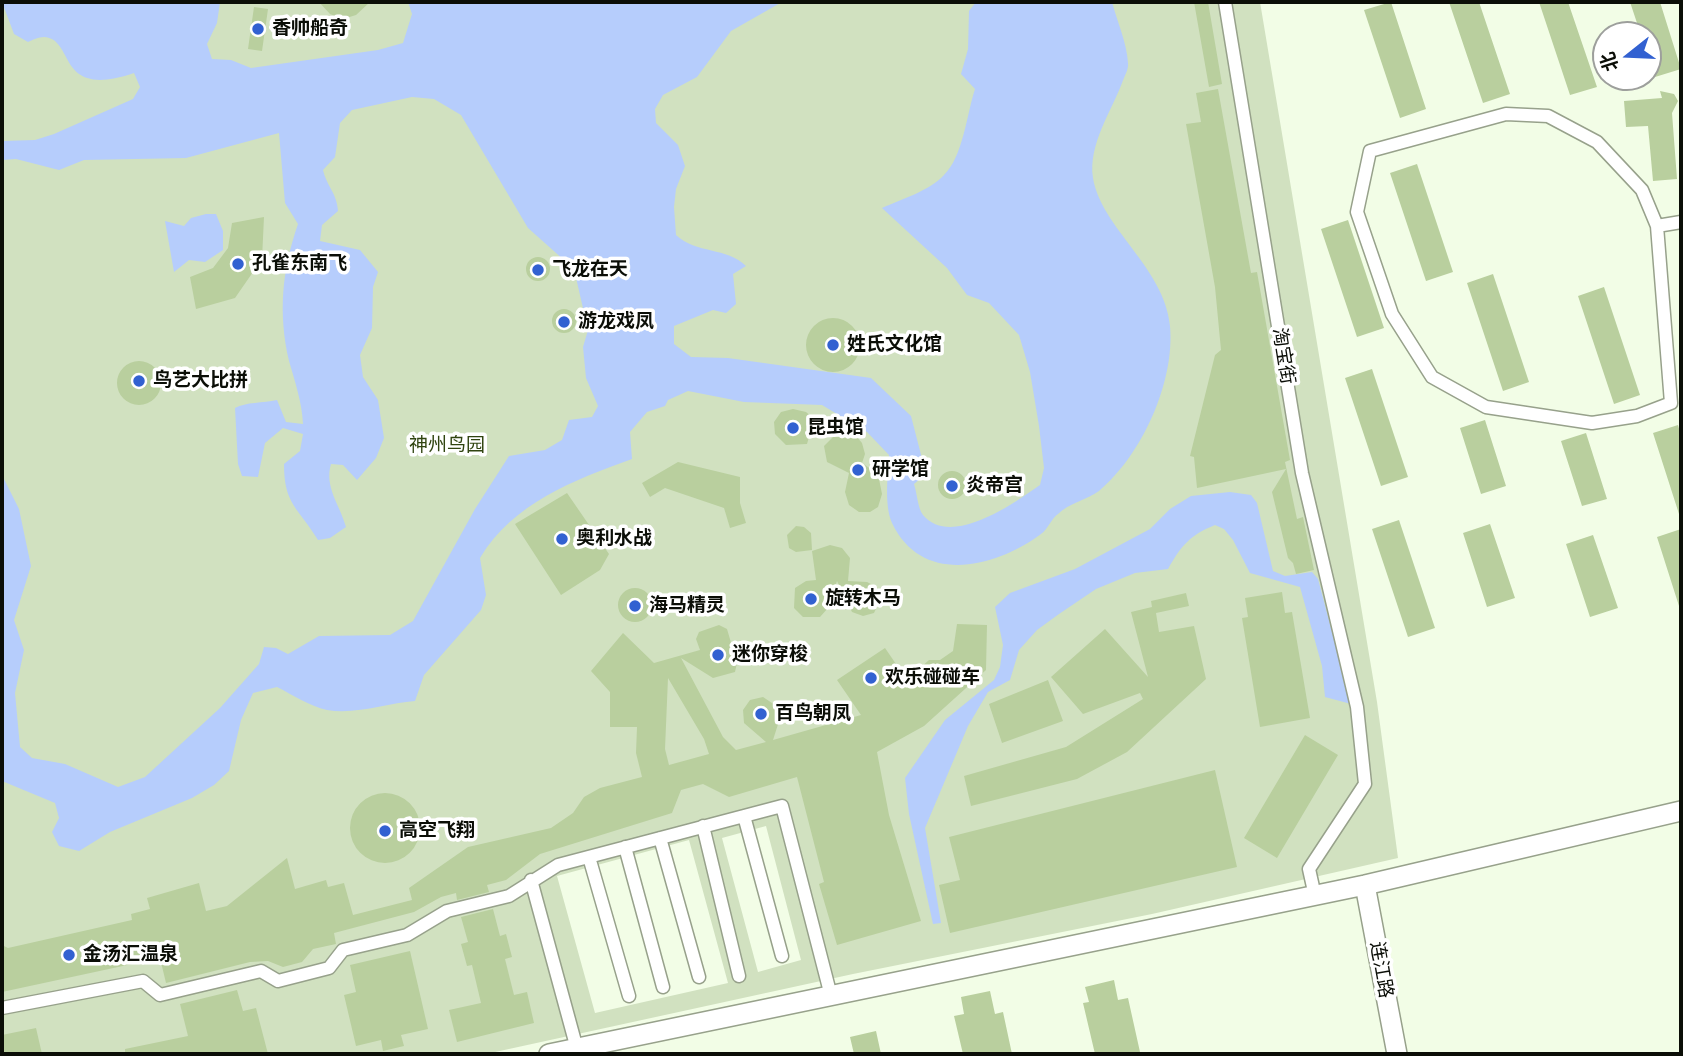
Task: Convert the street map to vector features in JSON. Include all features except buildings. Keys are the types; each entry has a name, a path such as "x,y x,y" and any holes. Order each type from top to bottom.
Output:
{"street":[{"name":"淘宝街","path":"1225,2 1302,473 1357,707 1365,784 1309,869 1315,896"},
{"path":"1506,114 1548,116 1597,142 1642,190 1657,226 1671,403 1637,416 1592,422 1486,407 1432,377 1392,314 1357,212 1370,151 1506,114"},
{"path":"1657,226 1681,222"},
{"path":"2,1008 142,981 160,995 261,971 278,981 329,968 343,950 407,935 447,911 509,896 558,865 782,806 831,996"},
{"path":"549,1054 1315,896 1681,811"},
{"path":"744,816 782,956"},
{"path":"703,826 739,976"},
{"path":"660,838 699,977"},
{"path":"625,847 663,987"},
{"path":"589,857 629,996"},
{"path":"531,880 577,1049"},
{"name":"连江路","path":"1366,885 1396,1054"}],"green space":[{"name":"神州鸟园","path":"2,2 1260,2 1377,702 1398,858 1152,914 853,974 486,1054 2,1054","holes":["766,826 801,960 758,972 722,838","689,840 728,983 595,1013 557,876"]}],"water":[{"path":"2,2 220,2 217,23 207,44 212,59 231,60 251,68 378,50 403,43 412,14 408,2 782,2 731,31 697,77 663,95 655,109 656,123 678,145 685,166 676,189 676,235 693,245 730,256 746,266 733,274 736,304 726,313 713,310 674,326 674,344 691,357 728,358 871,378 911,416 926,474 914,484 921,512 935,524 949,527 982,520 1040,485 1044,468 1030,372 1019,335 989,303 967,295 947,268 882,208 931,186 944,175 956,157 975,89 961,74 968,49 969,11 976,2 1112,2 1124,40 1128,65 1097,141 1092,166 1093,178 1098,196 1108,214 1146,267 1166,305 1170,348 1161,393 1142,438 1115,476 1099,491 1062,510 1043,532 1023,546 982,562 960,565 940,563 921,556 905,543 892,523 888,507 889,455 867,432 822,405 744,402 688,391 668,400 665,406 647,412 630,432 632,459 567,485 547,496 527,508 494,539 480,558 486,595 481,610 424,675 415,701 338,711 314,706 277,687 253,693 241,720 229,771 214,785 192,798 110,832 79,851 59,846 52,832 59,818 55,803 2,781 2,475 19,509 31,566 14,620 24,650 15,693 20,747 32,758 65,764 118,787 145,777 220,708 259,664 264,647 276,648 288,654 319,636 390,635 413,621 475,509 509,456 545,450 562,440 569,420 592,417 598,406 586,378 583,347 588,330 574,269 528,228 461,115 434,99 412,97 352,110 340,123 335,157 323,170 336,199 338,211 322,225 320,241 360,250 378,272 373,287 372,328 360,355 363,377 378,400 384,438 376,458 357,480 343,465 331,464 331,488 346,527 330,538 318,540 293,505 286,489 284,464 300,451 303,434 283,428 265,443 258,477 242,476 238,464 235,408 277,400 286,422 303,424 300,400 289,361 283,309 288,258 298,224 285,203 279,133 186,158 84,160 59,170 16,159 2,160 2,141 35,140 54,134 133,99 140,87 134,73 109,79 91,79 79,74 54,40 42,37 28,42 14,34"},
{"path":"216,214 223,231 223,250 205,262 189,260 174,272 165,221 184,226 191,218"},
{"path":"1230,492 1251,495 1257,503 1273,571 1285,576 1312,572 1318,579 1351,704 1325,697 1322,666 1300,587 1250,573 1233,540 1224,529 1215,525 1206,529 1187,542 1168,569 1135,573 1096,589 1037,630 1019,650 1010,680 988,692 968,726 925,828 941,923 933,924 909,814 905,778 945,720 994,680 1000,667 1003,645 995,607 1010,593 1075,569 1150,529 1170,509 1191,496"}],"place":[{"name":"香帅船奇","path":"258,29"},
{"name":"孔雀东南飞","path":"238,264"},
{"name":"飞龙在天","path":"538,270"},
{"name":"游龙戏凤","path":"564,322"},
{"name":"姓氏文化馆","path":"833,345"},
{"name":"鸟艺大比拼","path":"139,381"},
{"name":"昆虫馆","path":"793,428"},
{"name":"研学馆","path":"858,470"},
{"name":"炎帝宫","path":"952,486"},
{"name":"奥利水战","path":"562,539"},
{"name":"旋转木马","path":"811,599"},
{"name":"海马精灵","path":"635,606"},
{"name":"迷你穿梭","path":"718,655"},
{"name":"欢乐碰碰车","path":"871,678"},
{"name":"百鸟朝凤","path":"761,714"},
{"name":"高空飞翔","path":"385,831"},
{"name":"金汤汇温泉","path":"69,955"}]}
